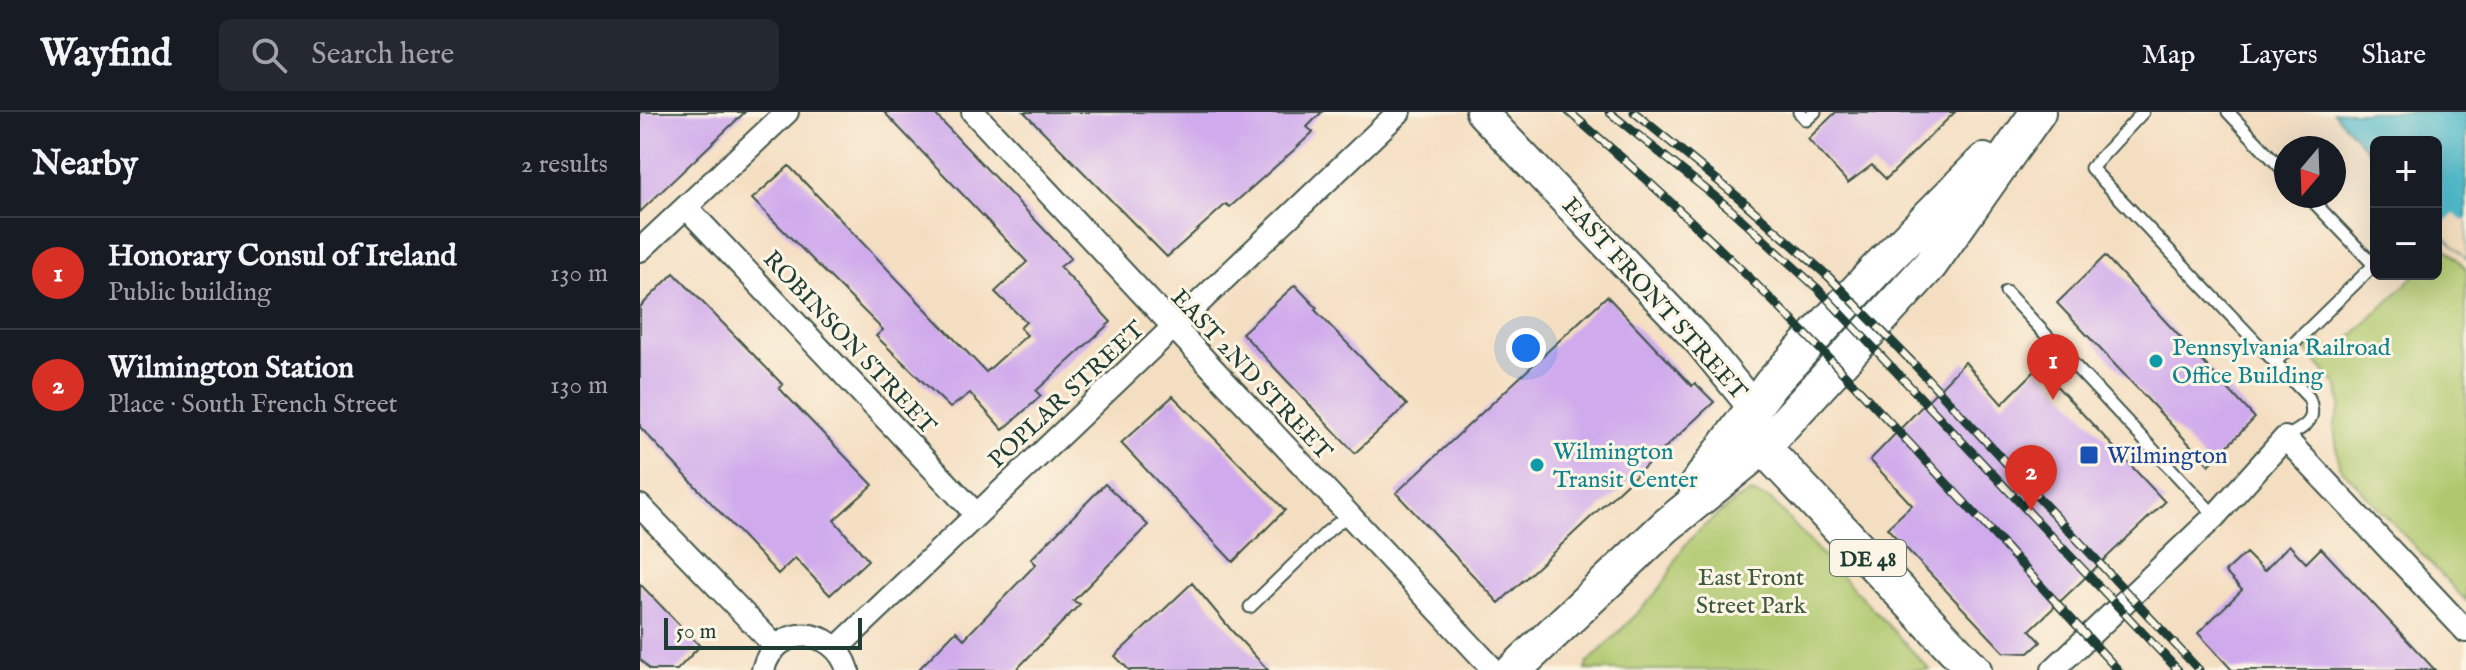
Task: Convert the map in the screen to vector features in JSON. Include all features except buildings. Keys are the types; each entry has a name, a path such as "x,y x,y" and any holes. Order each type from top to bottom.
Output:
{"main road":[{"path":"1666,526 1771,384 1875,271 2032,112"},
{"path":"1514,670 1666,526 1763,447 1930,265 2038,112"},
{"name":"EAST FRONT STREET","path":"1763,447 1974,670"}],"street":[{"path":"640,250 787,112"},
{"name":"EAST 2ND STREET","path":"973,112 1494,670"},
{"name":"EAST FRONT STREET","path":"1481,112 1691,332 1753,407 1763,447"},
{"name":"POPLAR STREET","path":"837,648 1175,329 1392,115"},
{"name":"ROBINSON STREET","path":"686,207 976,514"},
{"path":"2053,670 2215,516 2285,438 2466,631"},
{"path":"640,506 776,647"},
{"path":"763,670 776,647 803,635 820,638 837,648 848,670"}],"lane":[{"path":"1799,112 1806,120 1815,112"},
{"path":"2143,112 2091,168 2309,398 2313,409 2308,424 2285,438"},
{"path":"2228,112 2274,160"},
{"path":"2275,362 2374,265 2319,208"},
{"path":"2006,292 2215,516"},
{"path":"1250,607 1348,515"}],"green space":[{"path":"2442,243 2466,269 2466,601 2339,466 2334,426 2341,405 2338,386 2299,342 2313,330 2333,355 2410,280 2442,280"},
{"name":"East Front Street Park","path":"1751,493 1770,499 1930,670 1585,670 1587,664 1660,588 1681,551 1694,536 1724,510"}],"water":[{"path":"2333,112 2466,112 2466,258 2442,232 2442,136 2370,136 2370,153"}],"pier":[{"path":"2454,214 2463,221 2466,219 2466,258 2442,232 2442,224"}],"railway":[{"path":"1569,112 1714,243 1852,382 2118,670"},
{"path":"1609,112 1728,207 1818,289 2178,670"},
{"path":"1634,112 1829,277 2199,670"}],"place":[{"name":"Pennsylvania Railroad Office Building","path":"2156,361"},
{"name":"Honorary Consul of Ireland","path":"2053,400"},
{"name":"Wilmington","path":"2089,455"},
{"name":"Wilmington Transit Center","path":"1537,465"},
{"name":"Wilmington Station","path":"2031,511"}]}
